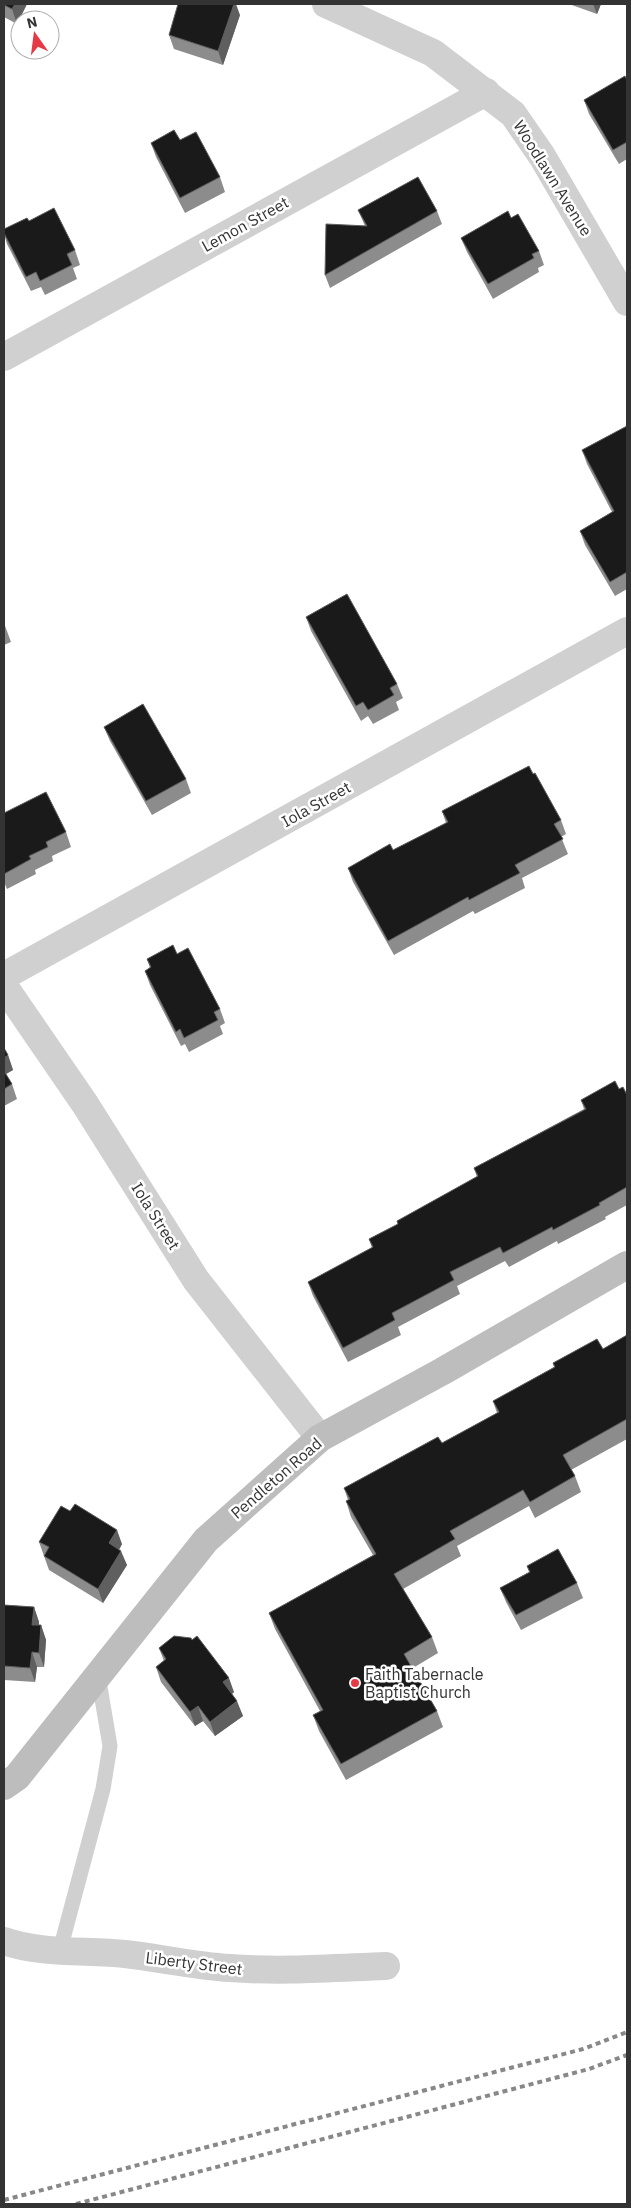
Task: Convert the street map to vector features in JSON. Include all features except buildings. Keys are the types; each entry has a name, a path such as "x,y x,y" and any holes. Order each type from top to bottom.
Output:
{"street":[{"name":"Woodlawn Avenue","path":"326,4 433,53 513,114 542,156 627,302"},
{"name":"Lemon Street","path":"4,356 486,92"},
{"name":"Iola Street","path":"4,976 627,631"},
{"name":"Iola Street","path":"4,986 84,1104 196,1280 320,1438"},
{"name":"Pendleton Road","path":"4,1786 17,1777 206,1540 320,1438 443,1371 627,1265"},
{"name":"Liberty Street","path":"4,1941 60,1950 124,1954 182,1964 229,1968 280,1970 386,1966"}],"lane":[{"path":"60,1950 103,1789 110,1746 98,1674"}],"railway":[{"path":"4,2200 583,2049 627,2032"},
{"path":"76,2204 589,2069 627,2055"}],"place":[{"name":"Faith Tabernacle Baptist Church","path":"355,1683"}]}
